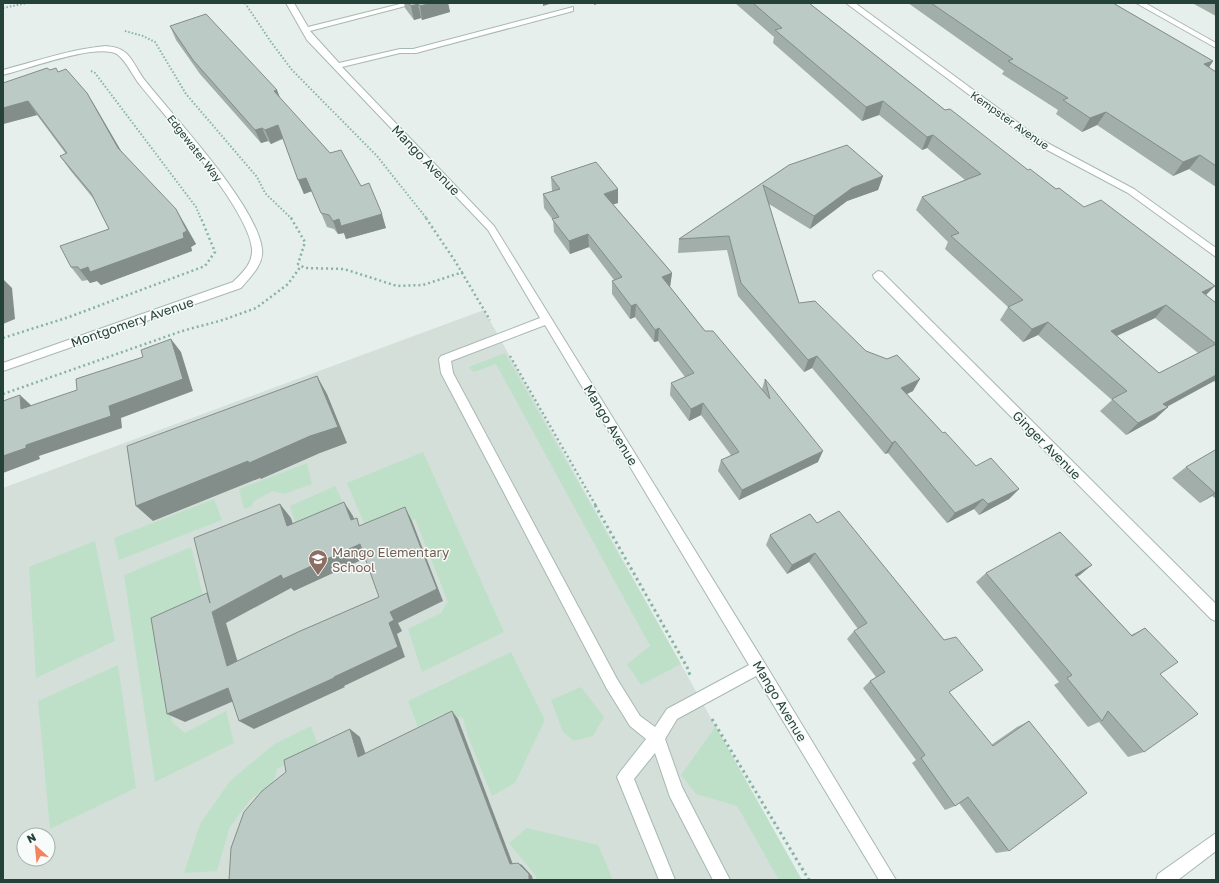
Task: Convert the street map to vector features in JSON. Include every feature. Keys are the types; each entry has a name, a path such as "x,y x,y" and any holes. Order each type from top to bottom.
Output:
{"street":[{"name":"Mango Avenue","path":"290,3 310,38 491,228 888,880"},
{"path":"306,30 413,3"},
{"name":"Kempster Avenue","path":"850,3 1036,141 1131,192 1216,253"},
{"path":"1140,3 1216,46"},
{"path":"337,66 400,51 412,51 570,9"},
{"name":"Edgewater Way","path":"3,73 88,50 105,48 116,50 125,56 138,77 216,174 252,230 257,254 254,266"},
{"name":"Montgomery Avenue","path":"3,367 238,284 254,266"},
{"name":"Ginger Avenue","path":"878,275 1216,614"},
{"path":"547,320 501,339 445,359 447,372 612,684 635,721 657,738 676,791 722,880"},
{"path":"667,880 625,777 657,738 672,714 759,667"},
{"path":"1164,880 1216,841"}],"path":[{"path":"3,8 27,3"},
{"path":"245,3 261,29 300,79 386,167 433,226 463,272 686,667 699,699 784,836 809,880"},
{"path":"123,31 129,31 155,42 186,94 257,177 265,193 291,218 305,242 298,264 305,268 344,269 397,286 423,285 463,272"},
{"path":"3,338 69,317 205,266 215,252 196,207 96,73 86,69"},
{"path":"3,394 182,331 223,320 256,308 288,284 301,266"}],"shaded area":[{"name":"Mango Elementary School","path":"484,310 801,880 3,880 3,488"}],"green space":[{"path":"505,353 681,664 641,685 627,664 650,646 496,364 474,372 469,367"},
{"path":"423,452 504,632 422,672 408,629 441,613 448,602 415,519 370,537 347,483"},
{"path":"307,463 312,484 284,494 273,491 254,501 251,507 244,509 239,489"},
{"path":"335,486 349,515 300,537 290,506"},
{"path":"214,499 222,520 119,560 114,538"},
{"path":"95,541 115,641 36,678 29,567"},
{"path":"191,547 204,599 155,630 156,659 173,723 185,733 226,711 234,743 155,782 124,575"},
{"path":"511,652 545,720 515,783 492,796 468,737 463,718 443,714 418,727 408,701"},
{"path":"118,665 136,788 54,827 50,827 38,701"},
{"path":"581,687 604,717 593,736 574,741 563,732 551,700"},
{"path":"311,726 319,748 277,769 274,781 251,799 230,827 217,871 184,873 200,824 230,781 273,745"},
{"path":"716,726 802,880 779,880 737,806 696,794 681,775"},
{"path":"527,828 598,845 613,880 536,880 536,876 509,843"}],"building":[{"path":"408,3 432,3 420,6 418,4 411,6"},
{"path":"753,3 809,3 945,110 950,109 1028,170 1030,169 1056,189 1059,188 1084,207 1101,200 1215,286 1202,292 1216,303 1216,344 1216,375 1163,404 1168,407 1138,423 1112,399 1127,391 1048,322 1032,329 1008,307 1023,300 951,236 959,233 922,197 981,174 933,135 927,137 883,101 866,107 775,30 782,28","holes":["1166,305 1216,344 1159,373 1111,331"]},
{"path":"931,3 1113,3 1213,61 1204,64 1216,72 1216,166 1200,155 1183,162 1106,112 1090,118 1063,100 1068,98 1008,61 1013,59"},
{"path":"206,14 277,90 274,91 330,153 341,150 361,186 369,183 382,214 341,226 339,219 333,221 329,215 321,213 306,178 298,180 278,125 265,130 262,128 255,130 193,60 170,26"},
{"path":"47,68 50,70 56,68 58,72 66,69 87,93 118,148 176,209 187,231 183,233 184,238 90,272 88,267 80,270 78,267 71,267 60,246 109,229 91,193 60,156 67,153 28,101 3,108 3,83"},
{"path":"847,145 883,176 852,188 814,216 763,185 799,303 815,301 866,351 887,359 897,355 920,379 901,388 943,433 945,432 976,466 991,458 1019,489 988,504 983,499 955,513 895,441 892,443 817,356 808,360 741,283 729,236 679,239 789,165"},
{"path":"596,162 618,189 604,194 672,273 662,277 705,331 713,331 770,399 765,379 823,451 742,490 721,460 739,452 703,403 691,409 671,383 694,373 659,328 655,330 636,304 631,306 612,281 622,277 588,234 569,241 552,219 559,217 543,194 560,189 551,177"},
{"path":"171,339 183,379 109,406 111,416 26,445 26,448 3,456 3,401 20,395 21,409 77,390 76,379 143,357 141,350"},
{"path":"317,376 338,427 310,436 249,463 248,461 136,506 127,446"},
{"path":"1215,450 1216,492 1215,493 1186,467"},
{"path":"344,502 351,520 357,518 359,526 405,507 437,589 390,612 394,620 389,623 398,647 334,678 239,721 228,688 167,714 151,618 207,593 210,603 194,538 280,504 287,526","holes":["360,544 379,597 298,632 227,666 212,612 281,575 283,579"]},
{"path":"839,511 944,640 956,637 983,670 949,692 993,746 1029,721 1087,793 1009,851 968,797 955,806 921,758 925,755 870,681 885,672 854,631 867,623 815,553 792,565 770,535 810,514 817,523"},
{"path":"1060,532 1092,565 1075,575 1132,636 1145,628 1178,662 1160,674 1198,714 1144,752 1108,711 1102,721 1067,678 1072,675 986,573"},
{"path":"452,711 510,864 518,863 529,874 529,880 229,880 231,848 244,812 262,791 286,772 284,760 350,729 358,757"}],"place":[{"name":"Mango Elementary School","path":"318,576"}]}
